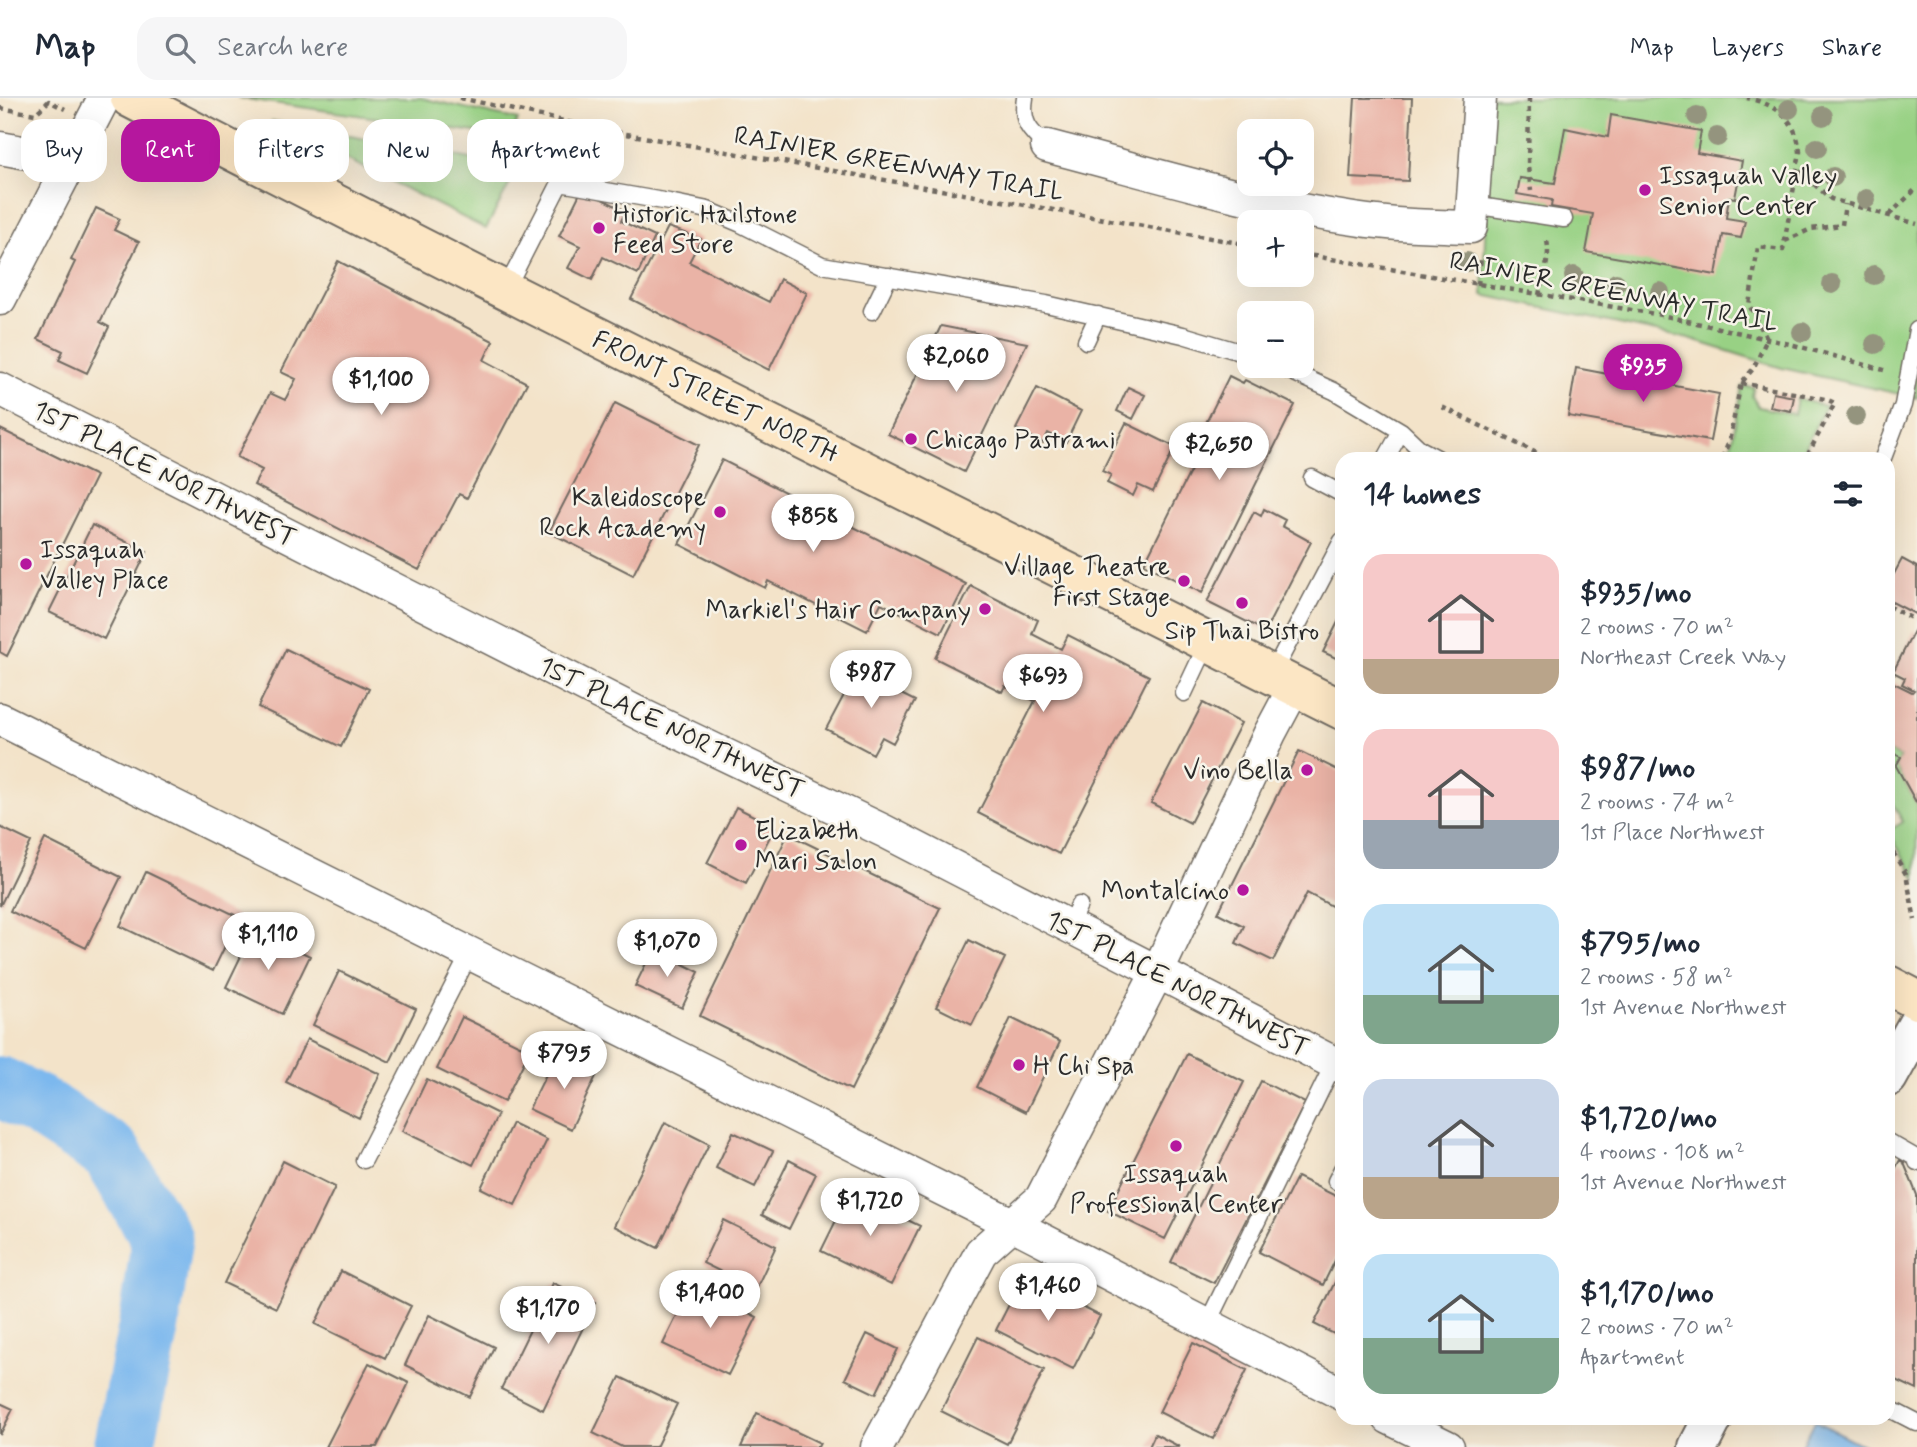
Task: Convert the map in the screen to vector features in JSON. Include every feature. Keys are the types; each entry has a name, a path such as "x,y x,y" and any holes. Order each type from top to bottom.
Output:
{"main road":[{"name":"FRONT STREET NORTH","path":"130,98 505,291 1335,706"},
{"path":"1895,988 1917,999"}],"street":[{"path":"93,119 104,98"},
{"path":"1047,146 1271,204 1354,219 1416,226 1472,216 1480,98"},
{"path":"0,148 21,152"},
{"path":"0,299 61,182"},
{"name":"1ST PLACE NORTHWEST","path":"0,389 644,716 884,831 1074,916 1158,971 1292,1035 1335,1063"},
{"path":"877,1447 981,1252 1041,1199 1158,971 1270,733 1283,680"},
{"path":"0,719 1012,1224 1335,1390"},
{"path":"1895,1064 1917,1025"},
{"path":"1404,1425 1448,1447"},
{"path":"1698,1447 1709,1425"}],"lane":[{"path":"1025,98 1023,110 1029,131 1047,146"},
{"path":"505,291 560,183 708,210 822,265 1046,304 1183,335 1237,351"},
{"path":"1472,216 1564,219"},
{"path":"872,311 890,276"},
{"path":"1086,341 1098,315"},
{"path":"1885,452 1903,405 1917,330"},
{"path":"1305,378 1334,391 1401,431 1426,452"},
{"path":"1389,452 1401,431"},
{"path":"1312,478 1335,490"},
{"path":"1283,680 1335,557"},
{"path":"1184,693 1209,642"},
{"path":"364,1160 470,953"},
{"path":"1207,1324 1335,1076"},
{"path":"1895,1146 1916,1158 1917,1162"},
{"path":"1895,1412 1917,1423"}],"path":[{"name":"RAINIER GREENWAY TRAIL","path":"460,98 604,130 1237,243"},
{"path":"1725,452 1741,383 1753,369 1767,339 1749,305 1758,247 1783,250 1800,152 1794,128 1778,109 1747,98"},
{"path":"0,108 35,114 49,100 59,106"},
{"path":"1798,171 1831,199 1917,224"},
{"path":"1888,216 1917,188"},
{"path":"1784,242 1811,229 1842,225 1845,203"},
{"name":"RAINIER GREENWAY TRAIL","path":"1314,256 1661,315 1909,376"},
{"path":"1741,383 1835,403 1809,452"},
{"path":"1443,407 1536,452"},
{"path":"1895,610 1917,621"},
{"path":"1895,856 1906,874 1916,920"}],"green space":[{"path":"238,98 421,98 514,119 467,119 467,131 453,129 453,119 384,119"},
{"path":"1490,98 1917,98 1917,398 1782,368 1689,339 1483,295"},
{"path":"349,136 363,139 363,167 349,160"},
{"path":"453,156 467,158 467,182 511,182 486,229 392,182 453,182"},
{"path":"1742,386 1754,387 1752,396 1759,407 1794,414 1797,399 1826,406 1802,452 1730,452"},
{"path":"1895,754 1901,757 1896,766 1917,804 1916,879 1895,843 1895,827 1903,822 1895,808"}],"water":[{"path":"1813,1425 1823,1425 1866,1447 1801,1447"}],"building":[{"path":"1355,98 1412,98 1408,181 1350,178"},
{"name":"Issaquah Valley Senior Center","path":"1611,115 1701,131 1697,153 1742,161 1735,198 1729,197 1726,218 1745,221 1741,238 1723,235 1716,275 1586,252 1593,214 1551,207 1552,200 1517,194 1520,178 1555,183 1565,128 1608,137"},
{"name":"Historic Hailstone Feed Store","path":"582,189 626,211 621,221 655,237 638,274 603,257 592,280 568,268 580,246 559,236"},
{"path":"96,208 120,219 114,230 139,242 100,322 109,327 87,373 59,360 63,351 38,339 75,262 71,260"},
{"path":"668,227 701,239 689,262 769,302 780,279 807,293 769,370 631,299"},
{"path":"338,261 493,341 484,360 527,383 467,498 459,494 419,570 254,485 262,470 237,457 270,393 285,400 296,379 281,372"},
{"path":"941,326 1027,343 964,472 888,434"},
{"path":"1576,368 1613,375 1614,369 1638,373 1637,379 1719,394 1710,441 1568,416"},
{"path":"1229,376 1243,383 1245,380 1295,405 1202,593 1144,564 1200,452 1193,449"},
{"path":"1128,387 1145,395 1133,419 1117,411"},
{"path":"1037,388 1081,411 1066,442 1048,433 1043,443 1016,429"},
{"path":"1773,393 1794,397 1791,411 1770,407"},
{"path":"615,403 699,445 633,575 549,532"},
{"path":"1126,423 1175,447 1153,492 1138,485 1133,496 1107,483 1111,475 1102,471"},
{"name":"Issaquah Valley Place","path":"0,429 96,476 7,656 0,652"},
{"path":"722,460 966,584 941,633 881,603 867,631 768,581 765,588 679,544"},
{"path":"1264,509 1285,520 1282,526 1311,542 1265,631 1207,602 1254,512 1261,516"},
{"path":"92,525 147,552 104,639 49,612"},
{"path":"1902,559 1917,567 1917,615 1895,604 1895,572"},
{"path":"971,586 1038,620 1032,634 1061,649 1068,635 1149,676 1059,854 978,813 1035,701 1005,686 1002,692 935,658"},
{"path":"1335,628 1335,658 1323,652"},
{"path":"1914,631 1917,633 1917,804 1896,766 1901,757 1895,754 1895,684 1912,692 1914,690 1902,684 1905,678 1895,673"},
{"path":"286,649 369,689 341,747 258,707"},
{"path":"861,663 901,684 897,692 915,701 893,743 882,737 873,754 826,729"},
{"path":"1203,703 1241,723 1190,823 1151,803"},
{"path":"1299,751 1335,769 1335,908 1307,893 1273,961 1236,943 1244,926 1218,913"},
{"name":"Elizabeth Mari Salon","path":"736,807 775,827 746,883 707,863"},
{"path":"0,827 31,842 0,906"},
{"path":"788,834 940,908 851,1090 700,1016"},
{"path":"45,839 121,877 86,948 10,911"},
{"path":"146,872 239,917 213,971 120,926"},
{"path":"254,929 310,956 282,1014 226,987"},
{"path":"969,940 1005,958 972,1025 936,1007"},
{"path":"653,949 699,972 682,1008 635,986"},
{"path":"339,971 416,1009 390,1062 313,1025"},
{"path":"462,1017 530,1050 504,1102 437,1069"},
{"name":"H Chi Spa","path":"1011,1018 1060,1042 1026,1112 977,1087"},
{"path":"307,1039 380,1074 359,1118 286,1082"},
{"path":"557,1052 598,1072 571,1129 529,1109"},
{"name":"Issaquah Professional Center","path":"1187,1054 1244,1082 1165,1239 1108,1211"},
{"path":"427,1079 498,1114 473,1165 402,1131"},
{"path":"1261,1081 1305,1103 1214,1283 1171,1262"},
{"path":"665,1122 709,1144 658,1248 614,1226"},
{"path":"512,1123 547,1140 515,1205 481,1188"},
{"path":"733,1132 773,1151 755,1187 716,1168"},
{"path":"789,1160 816,1174 789,1229 762,1215"},
{"path":"1900,1160 1904,1163 1917,1195 1917,1390 1895,1379 1895,1169"},
{"path":"283,1161 335,1187 276,1308 224,1283"},
{"path":"1297,1177 1335,1196 1335,1260 1323,1285 1259,1252"},
{"path":"850,1192 920,1226 891,1285 821,1251"},
{"path":"723,1220 776,1246 756,1289 703,1263"},
{"path":"341,1271 411,1306 385,1358 315,1324"},
{"path":"1023,1277 1100,1316 1073,1369 996,1330"},
{"path":"1335,1282 1335,1334 1314,1324"},
{"path":"553,1283 595,1303 543,1410 501,1389"},
{"path":"692,1285 757,1317 728,1375 663,1344"},
{"path":"429,1315 494,1347 470,1397 405,1365"},
{"path":"867,1334 898,1349 876,1394 845,1379"},
{"path":"978,1337 1044,1370 1007,1444 941,1411"},
{"path":"1193,1343 1247,1370 1213,1439 1159,1412"},
{"path":"369,1363 409,1383 377,1447 326,1447"},
{"path":"620,1377 677,1404 656,1447 622,1447 593,1433"},
{"path":"0,1403 13,1409 0,1435"},
{"path":"757,1413 820,1443 818,1447 741,1447"},
{"path":"1155,1434 1180,1447 1149,1447"}],"waterway":[{"path":"0,1087 37,1105 111,1153 162,1239 150,1319 124,1447"}],"place":[{"name":"Issaquah Valley Senior Center","path":"1645,190"},
{"name":"Historic Hailstone Feed Store","path":"599,228"},
{"name":"Chicago Pastrami","path":"911,439"},
{"name":"Kaleidoscope Rock Academy","path":"720,512"},
{"name":"Issaquah Valley Place","path":"26,564"},
{"name":"Village Theatre First Stage","path":"1184,581"},
{"name":"Sip Thai Bistro","path":"1242,603"},
{"name":"Markiel's Hair Company","path":"985,609"},
{"name":"Vino Bella","path":"1307,770"},
{"name":"Elizabeth Mari Salon","path":"741,845"},
{"name":"Montalcino","path":"1243,890"},
{"name":"H Chi Spa","path":"1019,1065"},
{"name":"Issaquah Professional Center","path":"1176,1146"}]}
